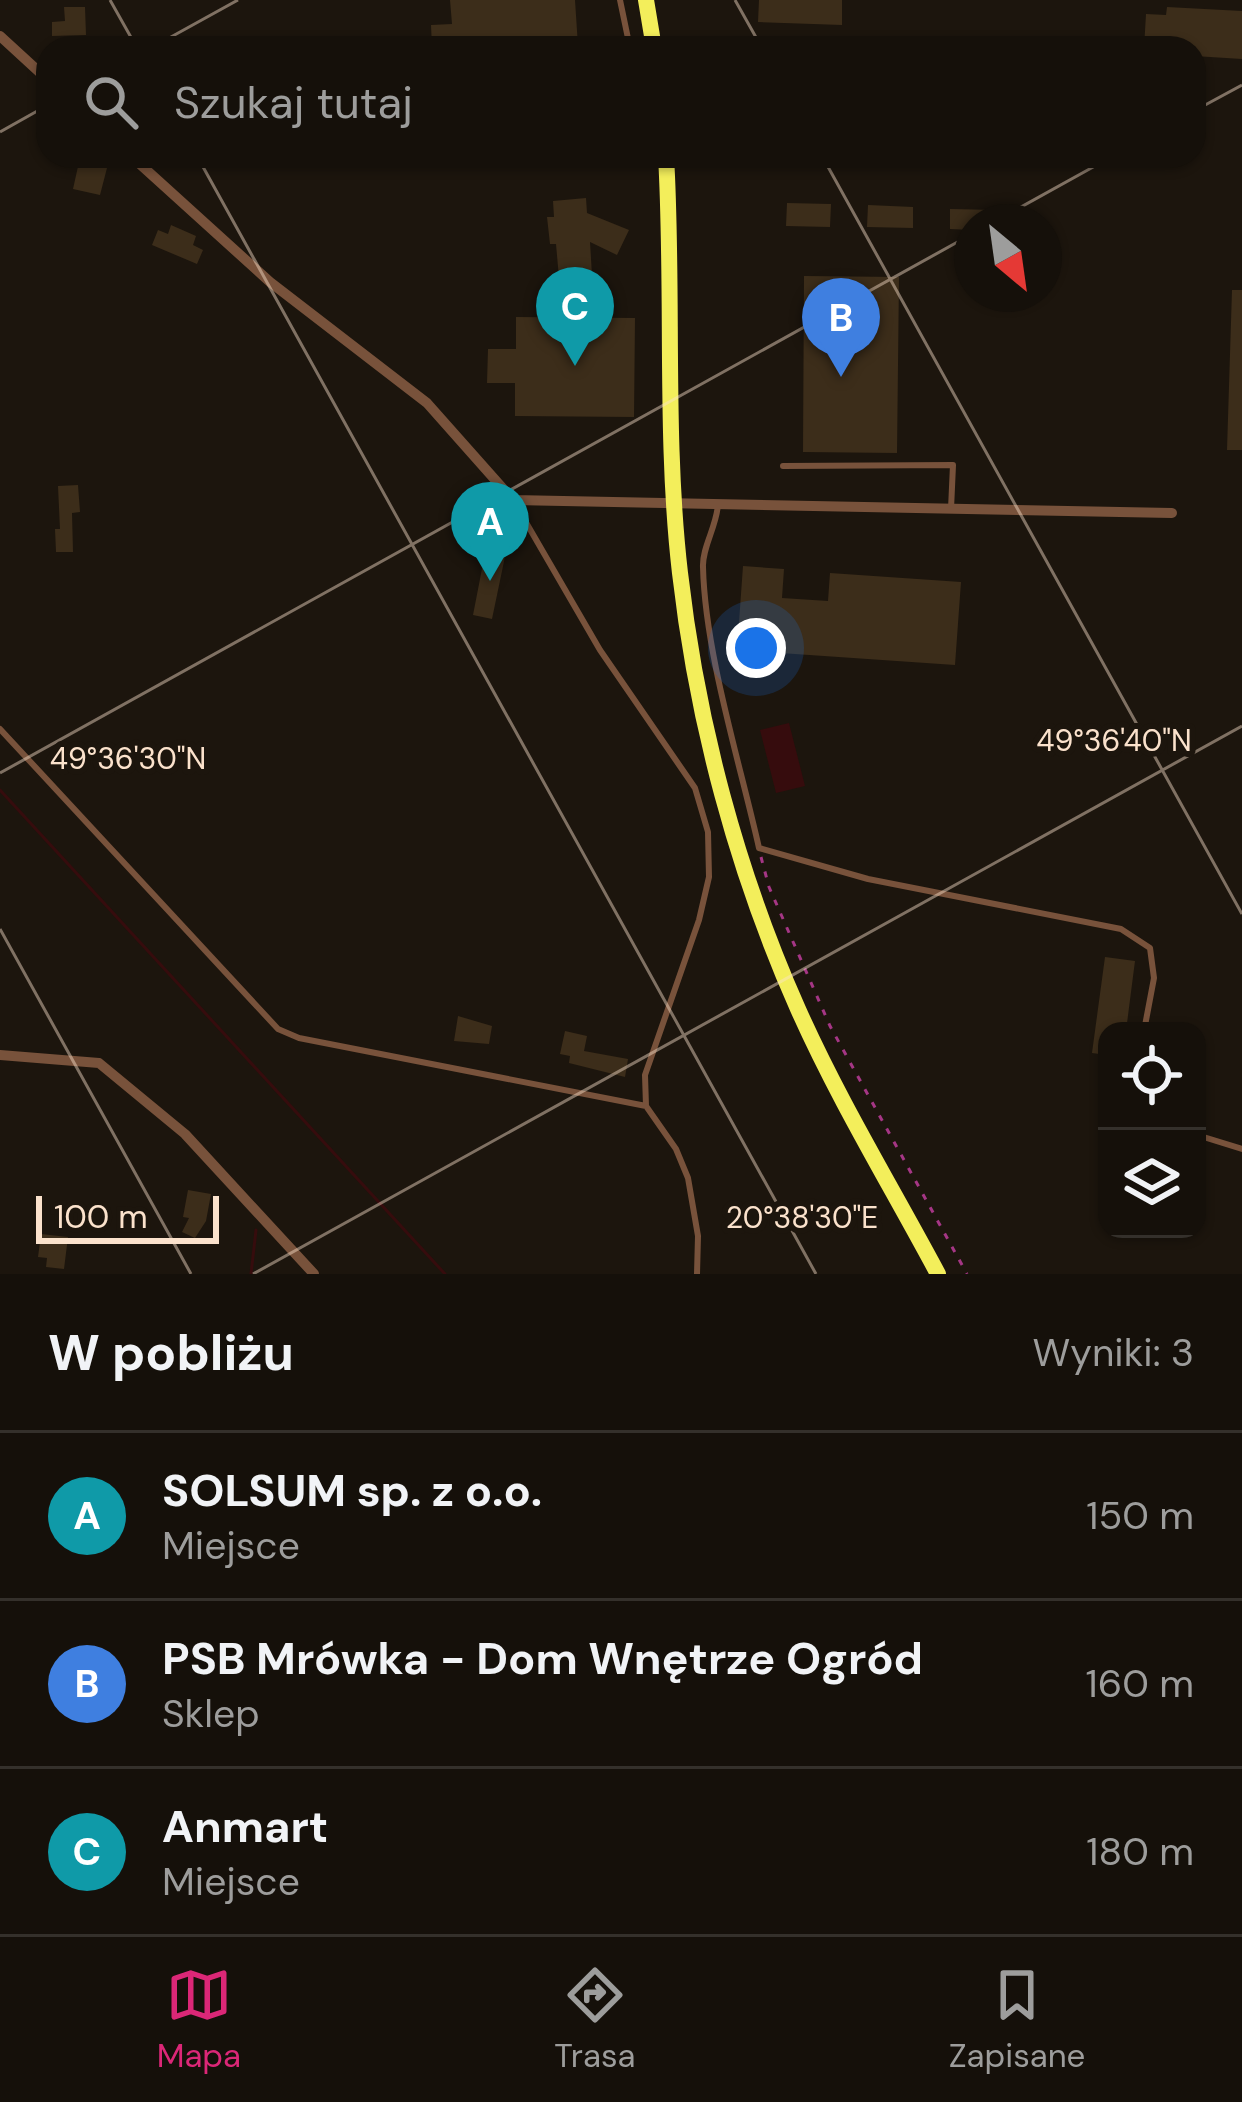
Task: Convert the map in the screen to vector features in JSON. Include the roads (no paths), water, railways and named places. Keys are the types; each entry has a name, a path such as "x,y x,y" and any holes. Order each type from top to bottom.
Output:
{"main road":[{"path":"646,0 652,36"},
{"path":"666,168 680,572 702,710 754,900 800,1013 938,1274"}],"street":[{"path":"0,36 36,69"},
{"path":"144,168 270,282 427,403 513,500 1172,513"},
{"path":"0,1055 99,1063 185,1134 314,1274"}],"lane":[{"path":"620,0 628,36"},
{"path":"784,466 953,465 951,509"},
{"path":"513,500 600,650 694,788 708,832 709,877 682,974 645,1075 646,1106 676,1149 688,1178 698,1236 697,1274"},
{"path":"718,504 717,524 702,562 716,661 759,848 868,879 1121,929 1150,948 1154,978 1146,1022"},
{"path":"0,729 278,1029 299,1038 646,1106"},
{"path":"1206,1139 1242,1149"}],"waterway":[{"path":"0,790 445,1274"},
{"path":"251,1274 256,1230"}],"place":[{"name":"Anmart","path":"575,366"},
{"name":"PSB Mrówka - Dom Wnętrze Ogród","path":"841,377"},
{"name":"SOLSUM sp. z o.o.","path":"490,581"}]}
